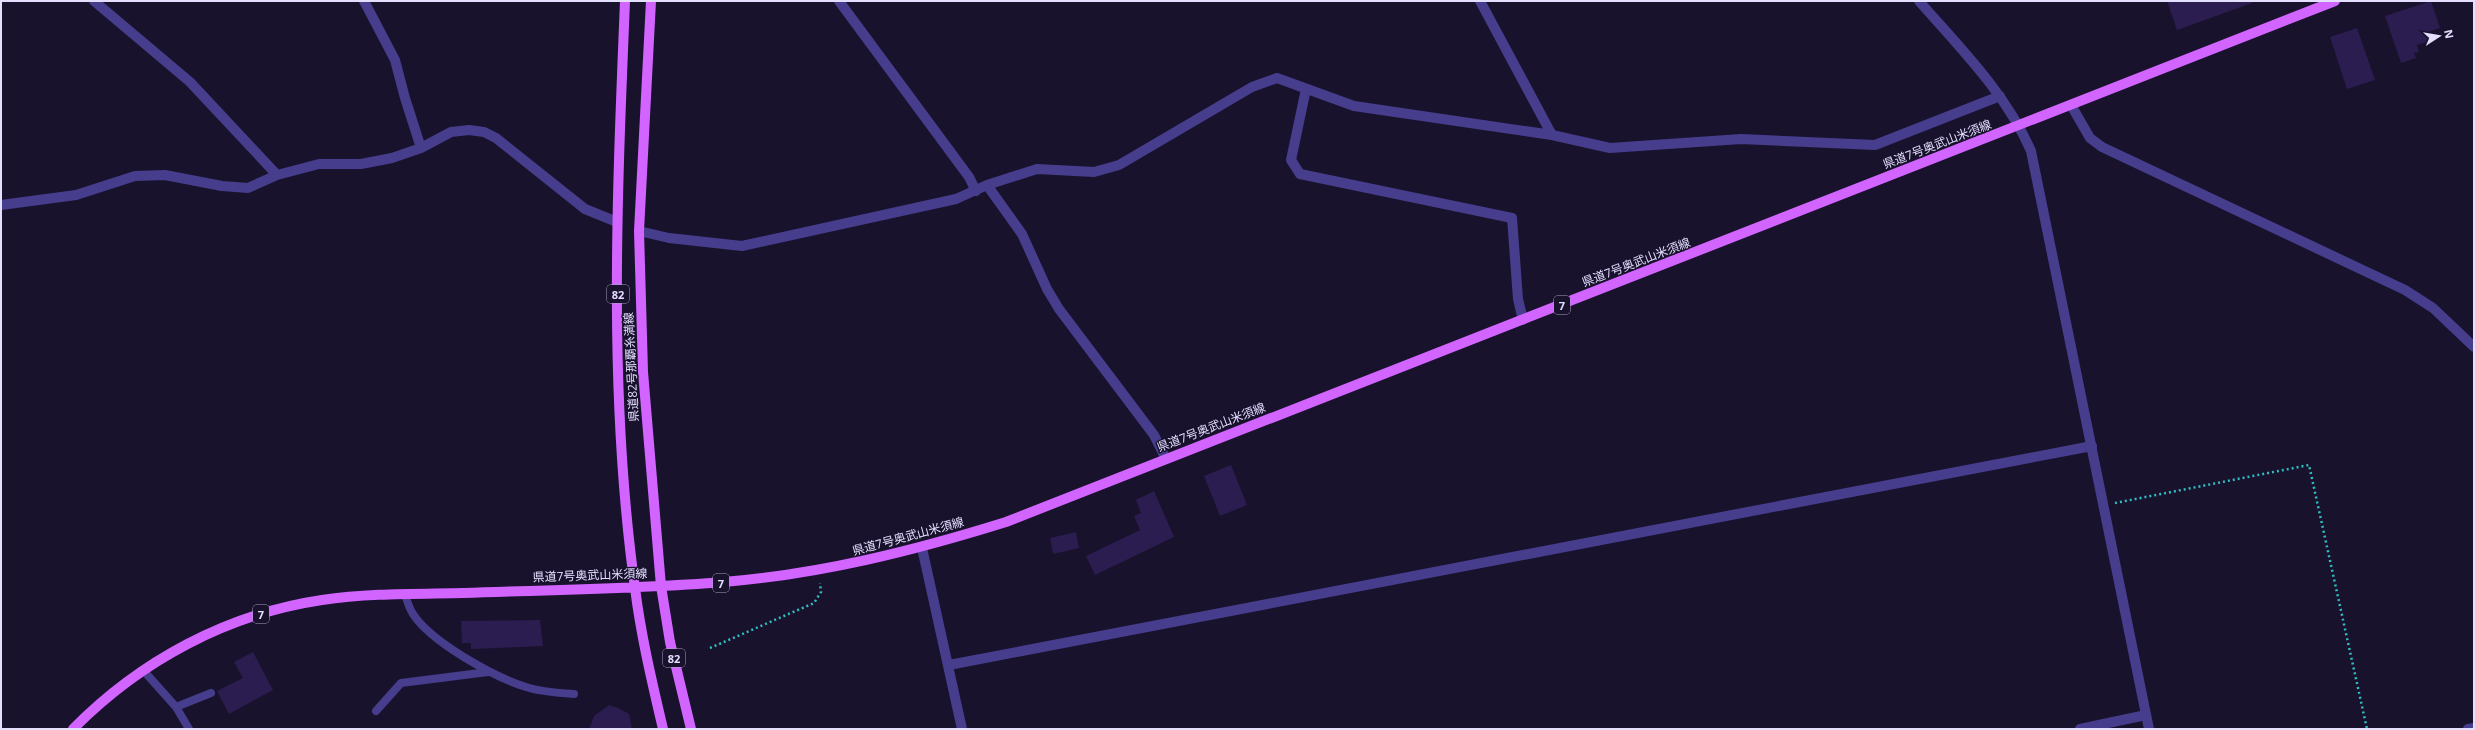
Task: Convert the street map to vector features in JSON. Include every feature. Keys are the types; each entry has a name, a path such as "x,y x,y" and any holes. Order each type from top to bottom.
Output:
{"main road":[{"name":"県道82号那覇糸満線","path":"625,1 617,222 620,416 623,472 635,587 646,652 663,729"},
{"name":"県道82号那覇糸満線","path":"651,1 639,231 643,372 661,586 670,642 691,729"},
{"name":"県道7号奥武山米須線","path":"73,729 90,712 143,670 192,641 267,612 322,600 405,594 661,586 723,582 820,571 922,548 1019,517 2335,1"}],"street":[{"path":"94,1 190,82 277,175"},
{"path":"364,1 396,60 405,98 421,148"},
{"path":"839,1 969,177 976,191"},
{"path":"1480,1 1552,135"},
{"path":"1919,1 2000,96 2019,126 2031,151 2149,729"},
{"path":"639,231 669,238 742,246 956,199 987,185 1037,169 1094,172 1108,169 1144,152 1262,82 1276,78 1354,106 1552,135 1610,148 1742,139 1875,145 2000,96"},
{"path":"1306,89 1291,160 1300,174 1512,218 1518,299 1523,320"},
{"path":"2071,105 2090,138 2102,147 2405,290 2433,308 2474,347"},
{"path":"1,205 76,195 135,176 165,175 222,186 248,188 277,175 319,164 361,164 392,158 421,148 451,132 469,130 484,132 520,156 585,209 617,222"},
{"path":"987,185 1022,234 1047,289 1059,309 1154,435 1166,459"},
{"path":"949,666 2092,446"},
{"path":"922,548 962,729"},
{"path":"2080,729 2146,715"},
{"path":"2468,729 2474,728"}],"lane":[{"path":"405,594 414,615 427,630 488,672 525,687 547,692 574,694"},
{"path":"143,670 176,707 189,729"},
{"path":"376,711 401,683 488,672"},
{"path":"176,707 212,693"}],"path":[{"path":"2104,505 2308,465 2367,729"},
{"path":"710,648 814,603 821,592 820,571"}],"building":[{"path":"2167,1 2252,1 2252,3 2177,30"},
{"path":"2431,1 2440,28 2428,32 2431,41 2417,45 2419,52 2414,53 2416,58 2401,63 2385,16"},
{"path":"2357,28 2375,80 2347,89 2330,37"},
{"path":"1231,465 1247,505 1220,516 1204,476"},
{"path":"1154,491 1174,537 1095,575 1086,556 1140,530 1134,516 1141,513 1136,500"},
{"path":"1076,532 1079,548 1053,554 1050,538"},
{"path":"540,620 543,646 471,649 471,643 462,643 461,621"},
{"path":"253,652 273,690 229,714 217,691 243,678 234,662"},
{"path":"609,705 629,714 632,729 589,729 594,716"}]}
